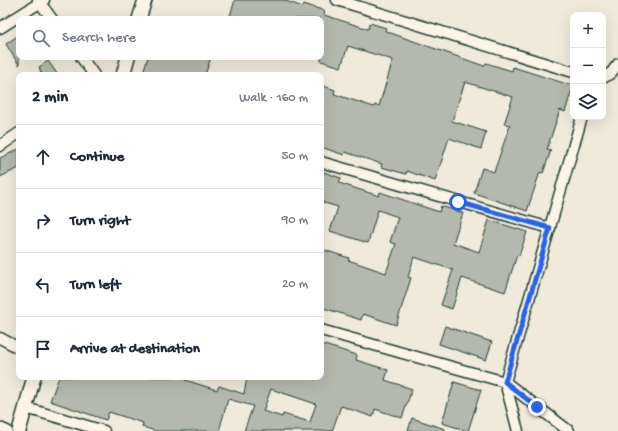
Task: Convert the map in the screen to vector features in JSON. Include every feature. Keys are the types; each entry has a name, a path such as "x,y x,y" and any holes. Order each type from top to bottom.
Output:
{"street":[{"path":"140,16 145,0"},
{"path":"337,0 570,71"},
{"path":"18,16 41,1 50,16"},
{"path":"0,28 16,17"},
{"path":"83,60 92,72"},
{"path":"124,72 127,60"},
{"path":"606,76 611,73 618,64"},
{"path":"518,431 505,382 581,120"},
{"path":"0,146 16,135"},
{"path":"324,163 550,228"},
{"path":"324,331 505,382 569,431"},
{"path":"0,338 16,346"},
{"path":"19,431 33,380"},
{"path":"26,408 104,431"},
{"path":"0,428 7,431"}],"building":[{"path":"235,0 283,0 303,7 304,4 325,11 324,15 368,29 370,23 386,28 385,31 484,66 486,63 512,71 513,67 570,85 570,96 565,112 560,110 547,149 551,150 543,173 540,172 527,211 474,193 482,168 494,172 510,125 504,124 513,97 465,82 452,121 486,132 481,149 449,138 435,181 407,171 406,174 381,167 382,164 345,152 344,155 324,148 324,86 335,90 334,94 374,107 375,105 379,106 393,60 348,46 341,67 321,61 324,60 324,16 230,16"},
{"path":"16,37 16,60 19,60 19,65 6,44"},
{"path":"147,60 210,60 206,72 143,72"},
{"path":"48,61 56,72 41,72 39,67"},
{"path":"16,150 16,169 0,177 0,158"},
{"path":"324,172 341,178 339,183 379,196 380,192 439,212 441,206 463,213 453,243 479,252 489,220 527,232 519,256 517,255 505,292 462,278 452,309 441,305 453,270 414,257 408,277 411,278 396,325 363,314 361,320 324,308 324,250 386,273 396,244 390,242 398,217 378,210 368,243 330,231 338,207 324,203"},
{"path":"445,326 492,342 486,360 439,344"},
{"path":"324,345 357,355 356,360 388,370 385,380 412,389 402,418 375,409 373,417 341,406 332,431 244,431 253,406 228,399 219,431 156,431 142,427 143,423 109,412 106,420 50,401 58,380 185,380 217,390 219,386 244,394 246,380 324,380","holes":["271,389 316,404 310,422 283,414 282,417 263,411"]},
{"path":"454,382 481,390 468,431 442,423"},
{"path":"412,418 445,429 445,431 408,431"}],"route":[{"path":"458,202 550,228 505,382 537,407"}]}
